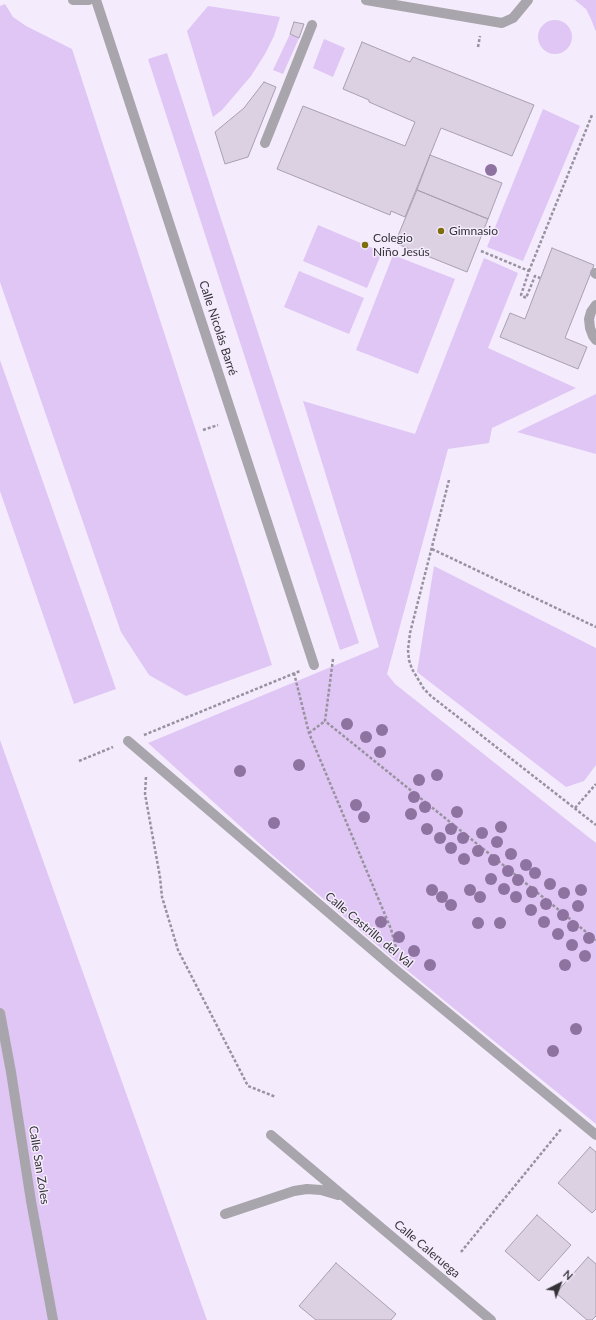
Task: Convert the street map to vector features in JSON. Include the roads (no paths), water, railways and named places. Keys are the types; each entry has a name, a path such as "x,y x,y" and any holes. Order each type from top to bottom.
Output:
{"street":[{"path":"73,0 89,0"},
{"name":"Calle Nicolás Barré","path":"96,0 314,666"},
{"path":"366,0 502,23 513,18 528,0"},
{"path":"264,143 312,25"},
{"path":"596,305 591,312 589,319 590,328 596,340"},
{"name":"Calle Castrillo del Val","path":"128,741 397,971 596,1135"},
{"name":"Calle San Zoles","path":"0,1013 11,1072 31,1201 54,1320"},
{"name":"Calle Caleruega","path":"271,1135 491,1320"},
{"name":"Calle Caleruega","path":"225,1214 294,1191 307,1189 334,1193 346,1199"}],"place":[{"name":"Gimnasio","path":"441,231"},
{"name":"Colegio Niño Jesús","path":"365,245"}]}
